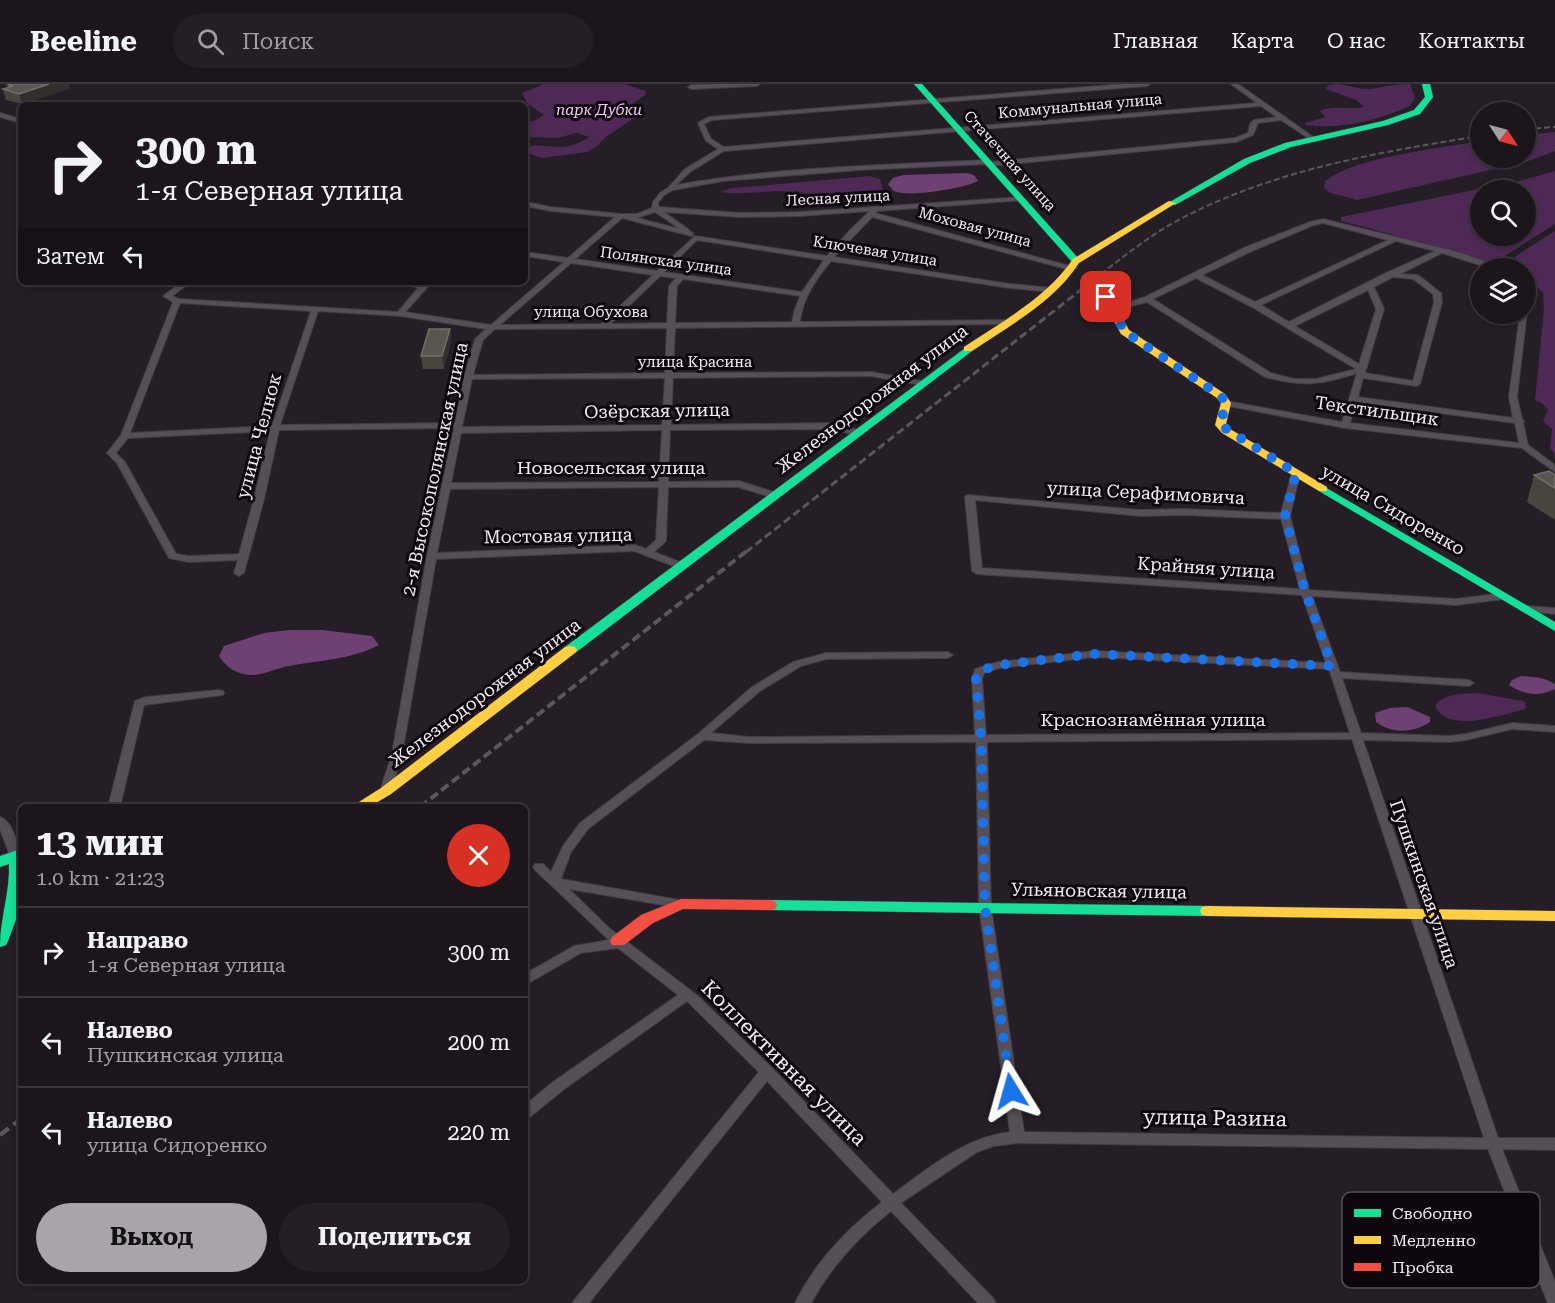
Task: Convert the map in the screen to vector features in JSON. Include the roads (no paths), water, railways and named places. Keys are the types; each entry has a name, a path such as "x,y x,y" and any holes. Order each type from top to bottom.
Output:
{"street":[{"path":"691,87 757,84"},
{"name":"Стачечная улица","path":"918,84 1021,199 1075,264"},
{"path":"603,326 693,236 656,209 655,203 687,170 723,149 708,140 700,126 701,123 711,118 1147,84"},
{"path":"1234,84 1313,139"},
{"name":"Железнодорожная улица","path":"363,804 386,791 855,432 1050,290 1069,275 1075,264 1147,217 1265,152 1385,123 1417,112 1429,96 1426,84"},
{"name":"Коммунальная улица","path":"723,149 1261,104"},
{"path":"1246,106 1253,124"},
{"path":"0,115 18,120"},
{"name":"Лесная улица","path":"671,188 723,179 859,168 988,163 1236,140 1251,134 1256,121 1281,118"},
{"name":"Лесная улица","path":"621,216 638,216 656,209 740,215 874,211 1021,199"},
{"path":"528,205 621,216"},
{"path":"796,324 795,316 802,294 830,258 874,211"},
{"name":"Моховая улица","path":"874,211 1075,264"},
{"name":"Ключевая улица","path":"621,216 693,236 1010,286 1050,290"},
{"name":"2-я Высокополянская улица","path":"386,791 397,754 432,556 468,377 479,339 621,216"},
{"path":"1226,403 1221,396 1125,332 1109,303 1148,299 1249,249 1312,223 1332,222 1470,260"},
{"path":"1255,305 1395,239"},
{"path":"1290,325 1441,251"},
{"name":"Полянская улица","path":"528,254 802,294"},
{"path":"1196,275 1290,325 1361,372 1416,384 1438,302 1437,293 1415,277 1389,275"},
{"path":"647,553 661,541 673,286 681,277"},
{"path":"183,285 167,296 177,301 125,436 111,453 121,462 172,556 188,559 243,558"},
{"path":"400,314 425,285"},
{"path":"1346,425 1380,309 1370,286"},
{"path":"1148,299 1269,375 1291,382 1319,383 1361,372"},
{"name":"улица Обухова","path":"177,301 400,314 492,327 1007,322"},
{"name":"улица Челнок","path":"238,573 260,499 275,428 315,309"},
{"path":"1523,324 1513,398 1524,446 1555,469"},
{"name":"улица Красина","path":"468,377 872,374 921,383"},
{"path":"1353,399 1520,421"},
{"name":"Текстильщик","path":"1226,403 1346,425 1524,446"},
{"name":"улица Сидоренко","path":"1226,403 1220,425 1296,473 1555,627"},
{"name":"Озёрская улица","path":"125,436 275,428 833,426 855,432"},
{"name":"Пушкинская улица","path":"1296,473 1285,516 1305,591 1492,1142 1512,1192"},
{"name":"Новосельская улица","path":"446,486 739,484 774,495"},
{"name":"улица Серафимовича","path":"977,571 970,497 1140,513 1184,512 1285,516"},
{"name":"Мостовая улица","path":"432,556 635,548 682,566"},
{"name":"Крайняя улица","path":"977,571 1456,602 1504,596"},
{"path":"1527,609 1555,611"},
{"path":"1018,1137 985,907 981,737 976,679 979,671 998,665 1095,654 1469,683"},
{"path":"681,904 554,882 557,867 584,826 702,736 756,689 812,658 948,655"},
{"path":"115,804 139,703 146,700 219,693"},
{"name":"Краснознамённая улица","path":"702,736 749,740 1355,736 1449,739 1512,726 1555,729"},
{"path":"0,821 4,824 18,853"},
{"path":"0,862 18,855"},
{"name":"Коллективная улица","path":"538,867 619,942 687,995 767,1072 988,1303"},
{"path":"0,941 14,916 18,900"},
{"name":"Ульяновская улица","path":"619,942 628,931 652,915 681,904 1555,915"},
{"path":"528,978 578,949 619,942"},
{"path":"528,1111 558,1086 687,995"},
{"path":"580,1303 767,1072"},
{"name":"улица Разина","path":"803,1303 810,1288 864,1223 891,1200 968,1150 987,1142 1018,1137 1555,1144"},
{"name":"Пушкинская улица","path":"1540,1263 1555,1301"}],"railway":[{"path":"1536,128 1555,127"},
{"path":"1080,291 1161,230 1209,205 1246,190 1322,166 1401,149 1470,138"},
{"path":"746,552 1082,289"},
{"path":"424,804 748,550"},
{"path":"0,1135 18,1121"}],"park label":[{"name":"парк Дубки","path":"599,110"}]}
